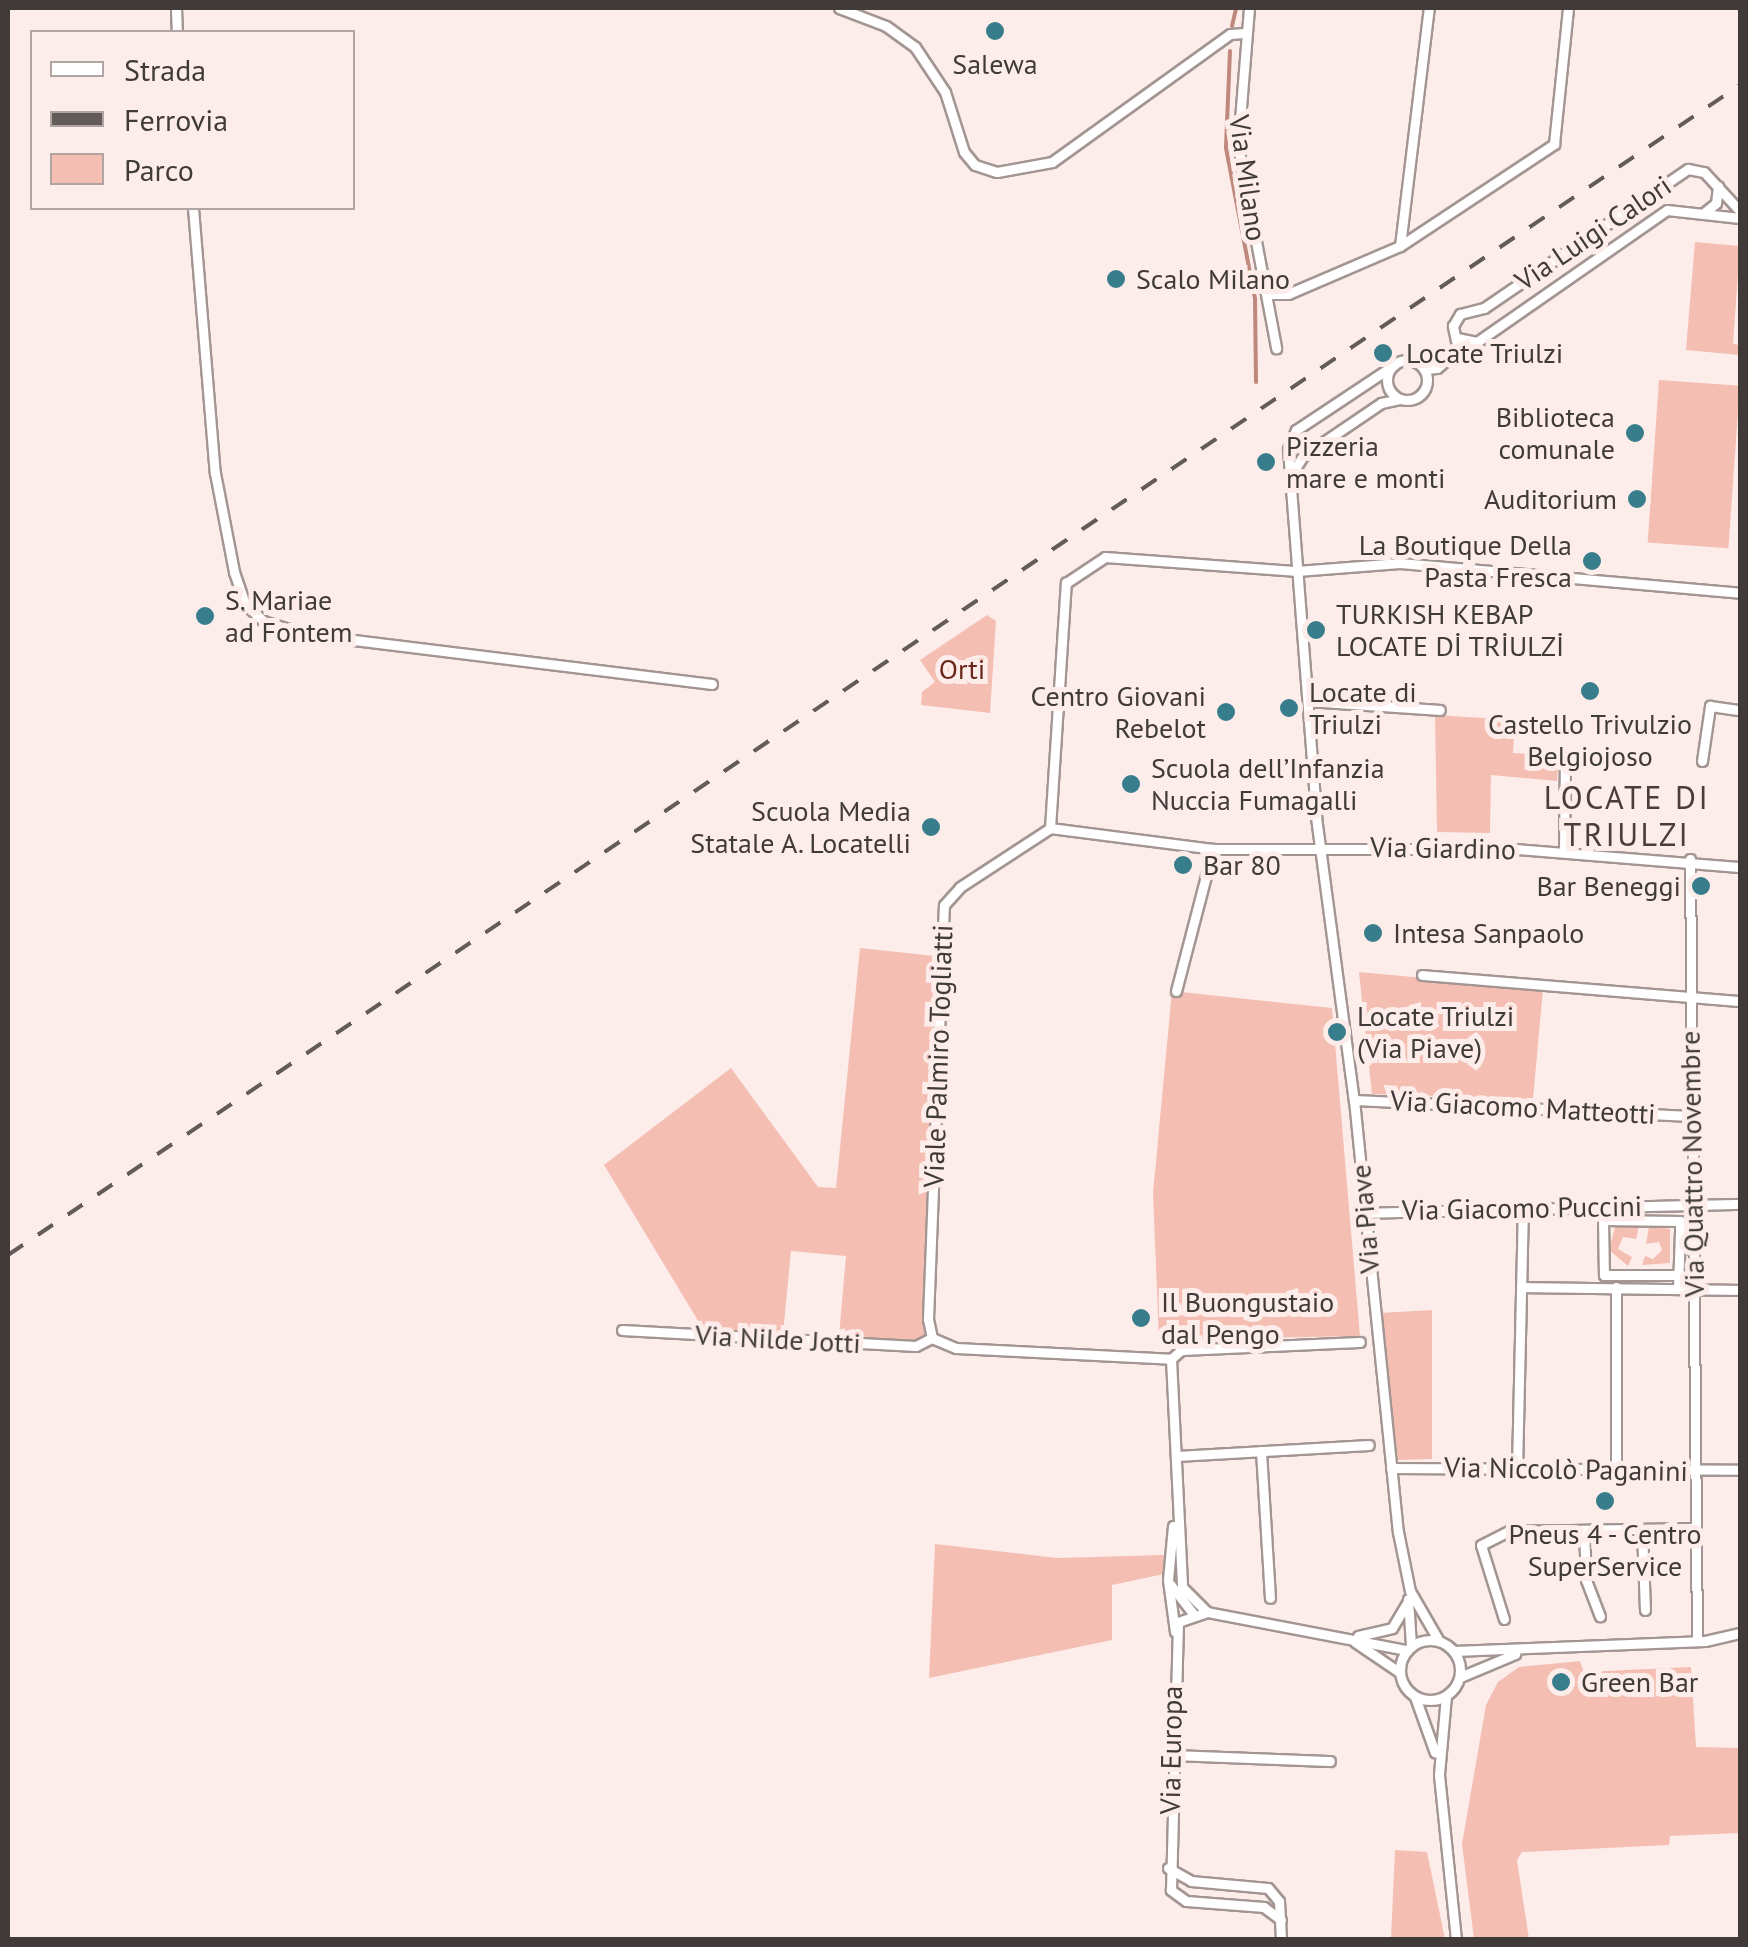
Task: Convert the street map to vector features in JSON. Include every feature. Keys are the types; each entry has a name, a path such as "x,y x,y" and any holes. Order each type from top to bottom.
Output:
{"street":[{"path":"838,8 886,26 915,47 945,92 968,160 997,172 1052,162 1230,34 1244,33"},
{"name":"Via Milano","path":"1249,8 1238,146 1276,348"},
{"path":"1400,246 1429,8"},
{"path":"1266,294 1288,294 1400,246 1554,144 1568,8"},
{"name":"Via Luigi Calori","path":"1424,369 1454,355 1454,323 1462,312 1484,308 1681,172 1696,169 1718,185 1740,214"},
{"path":"1705,212 1716,203 1718,185"},
{"path":"193,210 214,473 234,572 245,604 263,621 304,634 712,684"},
{"name":"Via Luigi Calori","path":"1457,338 1477,342 1667,210 1740,214"},
{"path":"1413,361 1424,369 1424,393 1382,403 1303,456 1290,477 1289,442 1296,430 1394,365 1413,361"},
{"path":"1394,365 1388,387 1400,399"},
{"name":"Via Piave","path":"1290,477 1322,847 1354,1100 1390,1468 1409,1596 1439,1641 1454,1651"},
{"path":"1050,828 1066,584 1082,567 1105,556 1297,571 1400,562 1740,594"},
{"path":"1308,701 1440,710"},
{"path":"1702,761 1710,706 1740,710"},
{"path":"1564,852 1565,762"},
{"name":"Via Giardino","path":"1050,828 1213,849 1564,852 1690,859 1740,867"},
{"name":"Viale Palmiro Togliatti","path":"932,1338 928,1319 944,905 960,887 1050,828"},
{"path":"1176,991 1213,849"},
{"name":"Via Quattro Novembre","path":"1690,859 1692,1470 1697,1642"},
{"path":"1422,975 1688,1000 1740,1001"},
{"name":"Via Giacomo Matteotti","path":"1354,1100 1692,1116"},
{"name":"Via Giacomo Puccini","path":"1363,1213 1523,1206 1740,1204"},
{"path":"1517,1469 1523,1206"},
{"path":"1616,1468 1610,1288 1604,1276 1603,1220 1680,1221 1678,1288"},
{"path":"1604,1276 1679,1275"},
{"path":"1522,1287 1740,1290"},
{"name":"Via Nilde Jotti","path":"622,1330 916,1346 932,1338"},
{"path":"932,1338 956,1348 1171,1358 1181,1350 1360,1342"},
{"path":"1171,1358 1182,1587 1207,1612"},
{"path":"1177,1456 1369,1444"},
{"path":"1260,1451 1270,1598"},
{"name":"Via Niccolò Paganini","path":"1390,1468 1740,1470"},
{"name":"Via Europa","path":"1168,1868 1175,1632 1168,1580 1176,1506"},
{"path":"1504,1619 1481,1545 1508,1531 1693,1528"},
{"path":"1642,1529 1644,1610"},
{"path":"1584,1530 1586,1580 1600,1616"},
{"path":"1168,1580 1192,1613"},
{"path":"1348,1638 1392,1628 1409,1596"},
{"path":"1400,1672 1409,1648 1409,1596"},
{"path":"1175,1632 1192,1613 1207,1612 1409,1648 1439,1641"},
{"path":"1460,1678 1454,1651 1697,1642 1740,1634"},
{"path":"1348,1638 1400,1672 1432,1733 1456,1940"},
{"path":"1439,1775 1446,1696 1460,1678 1492,1660 1547,1648"},
{"path":"1415,1696 1446,1696"},
{"path":"1171,1755 1330,1761"},
{"path":"1168,1868 1177,1897 1264,1908 1282,1920"},
{"path":"1168,1868 1191,1881 1268,1888 1277,1895 1281,1940"}],"green space":[{"path":"1695,242 1740,246 1733,344 1740,345 1740,355 1686,350"},
{"path":"1659,380 1740,386 1728,548 1648,543"},
{"name":"Orti","path":"987,615 996,621 990,713 921,705 922,692 935,682 920,660"},
{"path":"1435,715 1515,720 1513,753 1559,756 1557,781 1491,775 1490,833 1437,832"},
{"path":"860,948 934,956 926,1334 915,1340 839,1336 846,1256 791,1251 783,1334 703,1329 604,1165 731,1068 818,1187 836,1188"},
{"path":"1359,972 1543,989 1533,1099 1372,1094"},
{"path":"1172,991 1332,1008 1360,1336 1159,1340 1153,1193"},
{"path":"1616,1223 1639,1226 1636,1239 1623,1237 1618,1249 1632,1257 1628,1266 1609,1250"},
{"path":"1649,1226 1670,1229 1670,1263 1642,1265 1645,1256 1653,1259 1662,1250 1659,1242 1646,1244"},
{"path":"1432,1310 1432,1459 1398,1460 1380,1313"},
{"path":"935,1544 1057,1558 1164,1555 1164,1574 1112,1585 1112,1640 929,1678"},
{"path":"1580,1661 1584,1672 1691,1667 1696,1747 1740,1748 1740,1833 1670,1836 1669,1845 1522,1852 1517,1860 1529,1939 1474,1939 1462,1844 1486,1705 1498,1682 1519,1667"},
{"path":"1395,1850 1427,1852 1445,1939 1391,1939"}],"waterway":[{"path":"1232,26 1236,8"},
{"path":"1230,51 1226,148 1255,299 1256,382"}],"railway":[{"path":"8,1255 1740,85"}],"place":[{"name":"Salewa","path":"995,31"},
{"name":"Scalo Milano","path":"1116,279"},
{"name":"Locate Triulzi","path":"1383,353"},
{"name":"Biblioteca comunale","path":"1635,433"},
{"name":"Pizzeria mare e monti","path":"1266,462"},
{"name":"Auditorium","path":"1637,499"},
{"name":"La Boutique Della Pasta Fresca","path":"1592,561"},
{"name":"S. Mariae ad Fontem","path":"205,616"},
{"name":"TURKISH KEBAP LOCATE Dİ TRİULZİ","path":"1316,630"},
{"name":"Castello Trivulzio Belgiojoso","path":"1590,691"},
{"name":"Locate di Triulzi","path":"1289,708"},
{"name":"Centro Giovani Rebelot","path":"1226,712"},
{"name":"Scuola dell’Infanzia Nuccia Fumagalli","path":"1131,784"},
{"name":"Scuola Media Statale A. Locatelli","path":"931,827"},
{"name":"Bar 80","path":"1183,865"},
{"name":"Bar Beneggi","path":"1701,886"},
{"name":"Intesa Sanpaolo","path":"1373,933"},
{"name":"Locate Triulzi (Via Piave)","path":"1337,1032"},
{"name":"Il Buongustaio dal Pengo","path":"1141,1318"},
{"name":"Pneus 4 - Centro SuperService","path":"1605,1501"},
{"name":"Green Bar","path":"1561,1682"}],"district":[{"name":"LOCATE DI TRIULZI","path":"1627,816"}]}
